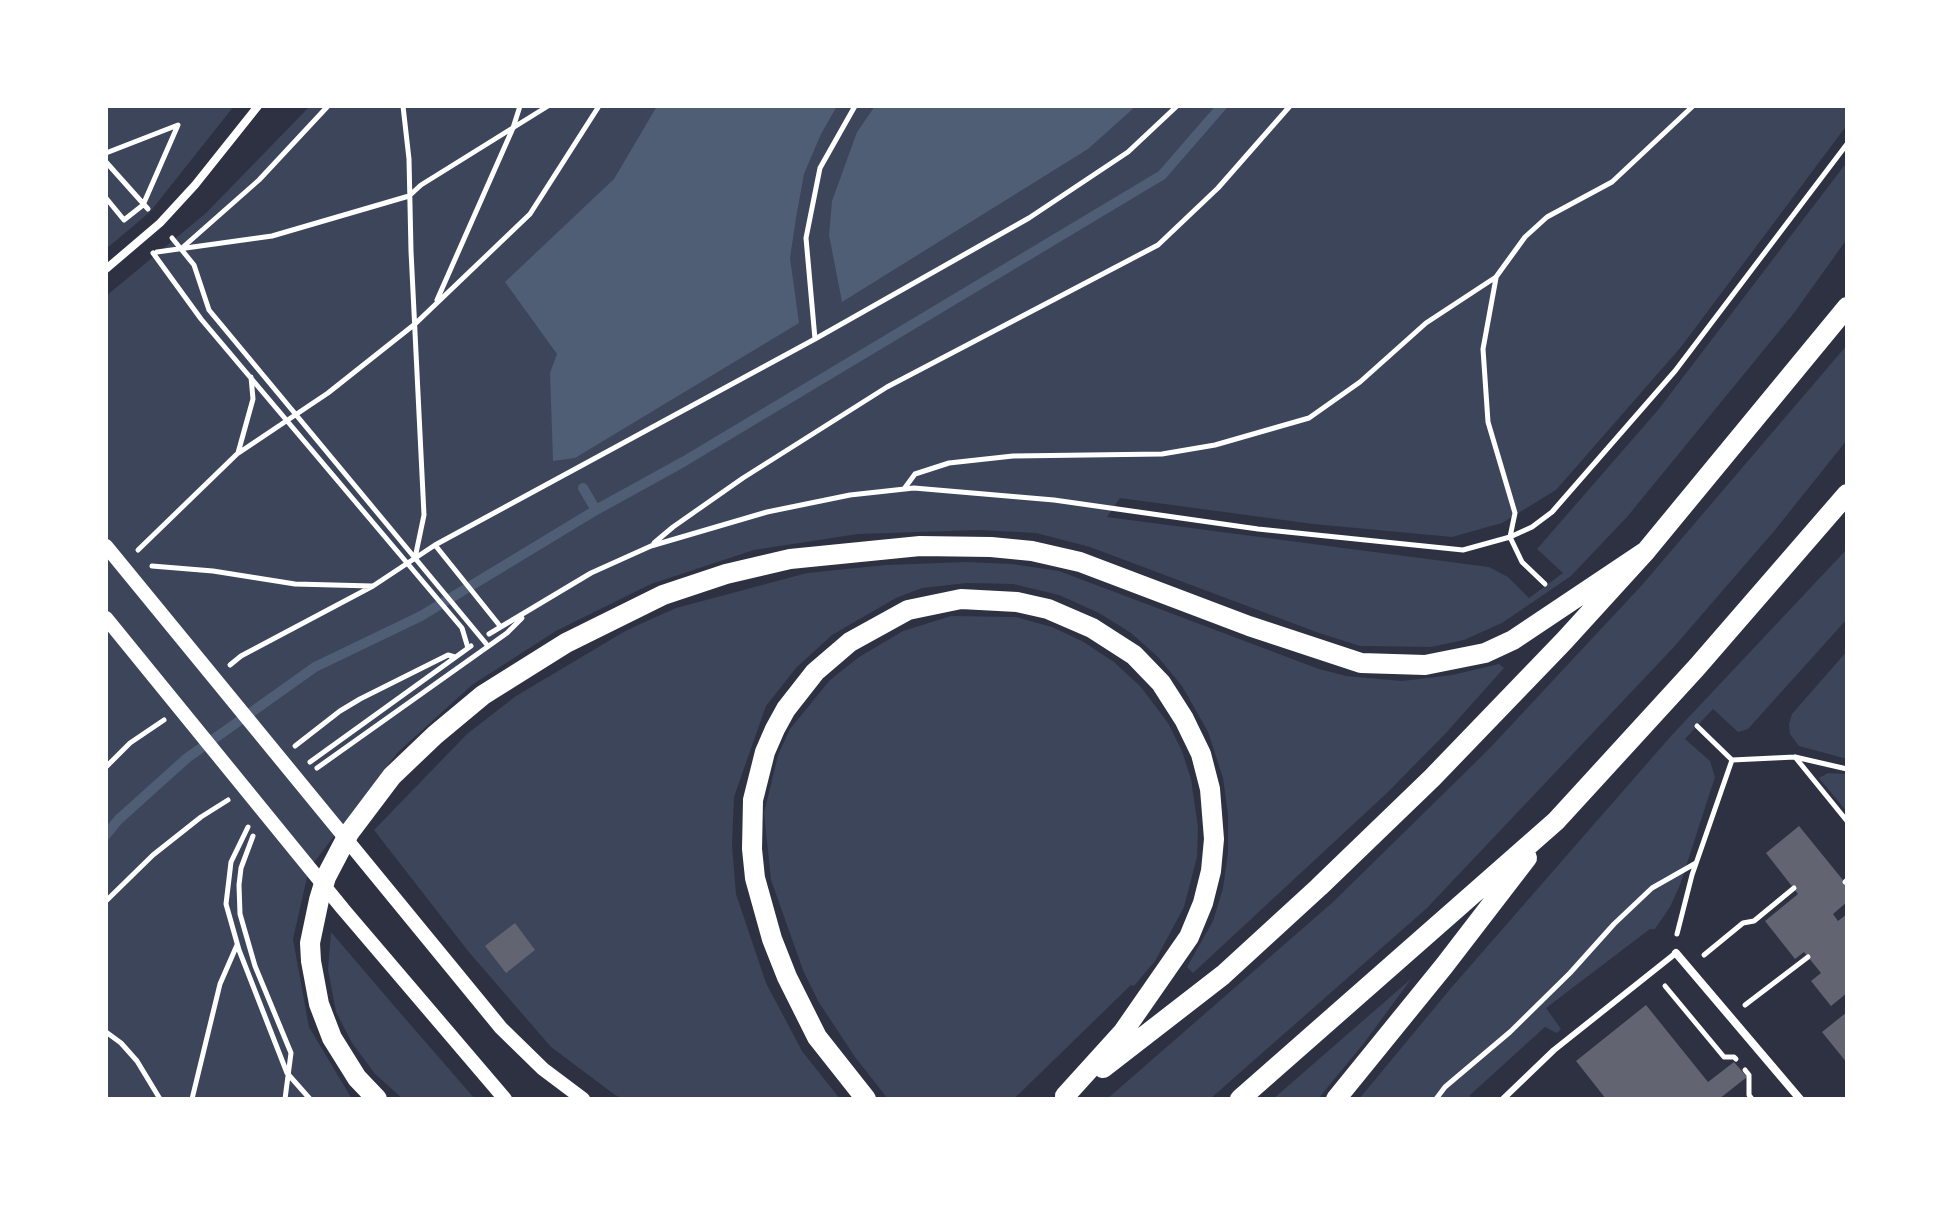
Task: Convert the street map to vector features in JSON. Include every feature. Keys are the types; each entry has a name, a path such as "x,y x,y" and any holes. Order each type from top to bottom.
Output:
{"main road":[{"path":"1064,1098 1211,984 1319,887 1496,712 1646,551 1847,307"},
{"path":"1336,1099 1556,821 1697,667 1847,494"},
{"path":"377,1099 348,1066 332,1038 319,1004 311,961 310,943 319,900 326,877 349,833 392,776 483,695 566,643 663,595 726,574 790,559 920,546 991,547 1032,551 1080,562 1249,626 1361,663 1425,665 1485,653 1513,640 1646,551"},
{"path":"866,1099 817,1037 772,939 755,878 751,825 753,800 765,752 775,729 786,709 815,672 850,642 908,610 961,599 1017,602 1048,609 1092,628 1134,655 1161,683 1184,719 1201,754 1210,789 1214,839 1211,871 1203,903 1189,937 1123,1032 1064,1098"},
{"path":"1240,1099 1556,821"}],"street":[{"path":"106,269 160,223 258,106"},
{"path":"106,546 514,1042 583,1099"},
{"path":"106,618 413,992 505,1099"},
{"path":"1676,953 1800,1099"}],"lane":[{"path":"1503,1099 1554,1050 1676,953"}],"path":[{"path":"181,249 259,180 328,106"},
{"path":"403,106 409,159 424,515 415,559"},
{"path":"435,304 520,106"},
{"path":"488,646 465,626 419,575 201,319 153,253 272,236 409,196 421,185 548,106"},
{"path":"127,561 237,454 297,415 415,324 530,214 599,106"},
{"path":"815,339 806,238 820,168 855,106"},
{"path":"222,671 241,656 373,586 435,545 815,339 1042,210 1128,152 1177,106"},
{"path":"651,546 743,478 887,387 1158,245 1218,188 1290,106"},
{"path":"904,490 915,474 949,463 1013,456 1162,454 1215,445 1309,418 1360,382 1426,323 1496,277 1525,237 1547,217 1612,182 1693,106"},
{"path":"106,153 178,125 143,205 124,220 106,198"},
{"path":"489,634 591,573 651,546 767,512 850,495 904,490 972,492 1054,500 1258,529 1463,550 1510,537 1532,527 1552,512 1675,371 1847,144"},
{"path":"106,162 143,205"},
{"path":"171,236 194,265 209,310 425,571 465,626 470,647 313,759 304,769"},
{"path":"1496,277 1483,349 1488,422 1515,513 1510,537 1522,562 1545,584"},
{"path":"237,454 253,399 251,377"},
{"path":"435,545 500,626"},
{"path":"139,563 295,584 373,586"},
{"path":"448,655 457,657"},
{"path":"106,767 130,743 166,719"},
{"path":"1697,726 1732,760 1795,757 1847,769"},
{"path":"106,757 115,758"},
{"path":"1795,757 1847,821"},
{"path":"1676,953 1678,924 1732,760"},
{"path":"251,822 231,862 226,904 287,1073 307,1098"},
{"path":"1436,1099 1445,1087 1510,1032 1652,888 1696,863"},
{"path":"1699,959 1743,923 1754,921 1794,888"},
{"path":"192,1099 220,984 238,944"},
{"path":"1744,1006 1808,957"},
{"path":"1664,986 1724,1057 1734,1057 1749,1075 1749,1095 1752,1099"},
{"path":"106,1032 137,1061 160,1099"},
{"path":"285,1099 287,1073"}],"shaded area":[{"path":"106,106 234,106 150,212 106,249"},
{"path":"310,106 1847,106 1847,125 1681,347 1556,490 1502,523 1452,537 1313,524 1120,498 1107,517 1489,567 1508,577 1529,598 1563,573 1537,549 1658,410 1847,162 1847,239 1794,313 1627,517 1571,576 1502,623 1464,640 1431,647 1360,646 1090,547 1036,533 979,530 858,534 754,550 651,584 556,631 472,685 398,752 309,869 293,939 309,1027 352,1099 106,1099 106,296 206,213"},
{"path":"657,106 837,106 804,174 796,218 790,258 799,323 575,458 553,461 550,373 557,354 505,282 614,179"},
{"path":"875,106 1136,106 1088,149 842,302 829,235 832,201 857,132"},
{"path":"1847,345 1847,440 1775,530 1673,648 1427,908 1210,1099 1107,1099 1333,902 1488,750 1642,585"},
{"path":"1847,549 1847,619 1748,729 1738,732 1713,709 1685,739 1710,761 1715,777 1680,885 1655,929 1650,929 1546,1008 1561,1029 1557,1033 1545,1027 1470,1095 1471,1099 1359,1099 1451,988 1671,736"},
{"path":"1012,564 1059,571 1319,669 1346,676 1402,681 1452,675 1499,664 1504,668 1388,792 1193,973 1187,967 1213,921 1223,888 1228,852 1228,815 1223,778 1208,732 1182,686 1158,657 1131,633 1099,613 1059,595 1013,584 967,583 922,588 896,598 832,635 796,668 766,706 734,797 732,845 736,894 766,983 802,1051 840,1099 625,1099 615,1095 551,1047 468,951 374,830 467,734 516,696 627,630 676,608 807,573 886,565"},
{"path":"951,616 1016,617 1052,627 1082,641 1114,662 1141,687 1168,723 1182,751 1191,779 1198,827 1197,857 1184,907 1155,961 1134,986 1131,985 1013,1099 888,1099 855,1057 818,1001 803,970 771,880 764,813 778,755 790,729 830,680 859,657 903,631"},
{"path":"1847,651 1847,759 1799,746 1790,734 1789,724 1792,714"},
{"path":"1828,773 1847,774 1847,812 1819,778"},
{"path":"331,932 475,1099 403,1099 375,1074 352,1043 336,1012 328,970"},
{"path":"1412,978 1318,1099 1273,1099"}],"building":[{"path":"1799,826 1847,885 1847,902 1833,914 1838,921 1847,914 1847,993 1831,1006 1811,981 1821,973 1804,952 1795,959 1765,921 1798,894 1766,853"},
{"path":"515,923 535,950 506,973 485,946"},
{"path":"1646,1005 1708,1082 1734,1062 1747,1077 1719,1099 1606,1099 1576,1061"},
{"path":"1847,1012 1847,1063 1822,1032"}],"waterway":[{"path":"106,835 118,820 187,758 315,667 421,616 1162,175 1222,106"},
{"path":"583,488 596,510"}]}
